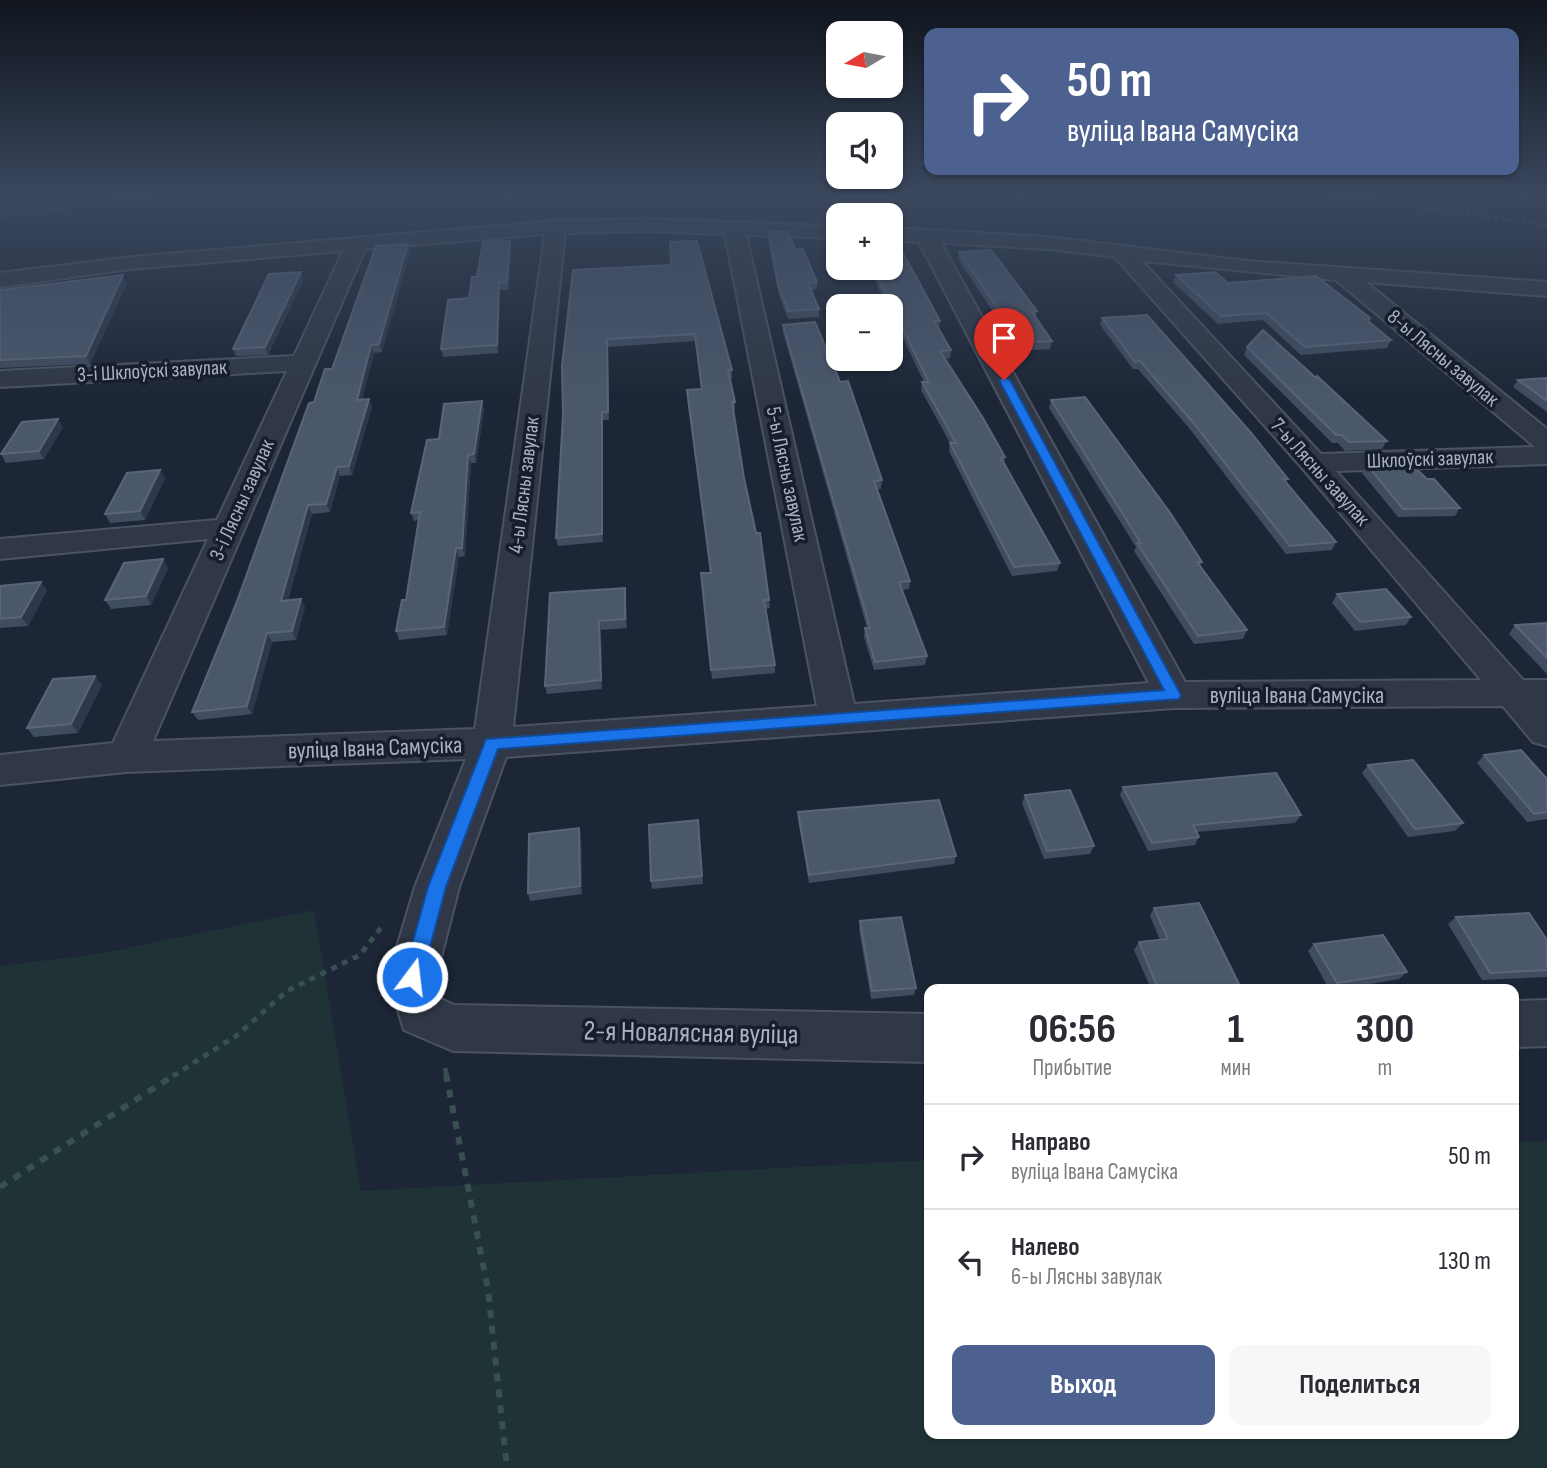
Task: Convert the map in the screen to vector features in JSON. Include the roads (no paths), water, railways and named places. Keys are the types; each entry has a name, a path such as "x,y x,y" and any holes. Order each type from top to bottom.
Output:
{"street":[{"path":"0,280 137,263"},
{"name":"3-і Лясны завулак","path":"126,757 349,263"},
{"name":"4-ы Лясны завулак","path":"453,1028 421,1014 412,977 437,887 492,743 552,263"},
{"name":"5-ы Лясны завулак","path":"741,263 839,720"},
{"path":"941,263 1174,695"},
{"name":"7-ы Лясны завулак","path":"1132,263 1313,463 1531,694 1547,732"},
{"path":"1210,263 1547,289"},
{"name":"8-ы Лясны завулак","path":"1340,272 1547,443"},
{"name":"3-і Шклоўскі завулак","path":"0,379 303,363"},
{"name":"Шклоўскі завулак","path":"1313,463 1547,456"},
{"path":"0,549 229,528"},
{"name":"вуліца Івана Самусіка","path":"0,770 126,757 492,743 1174,695 1531,694"},
{"path":"1519,1024 1547,1023"},
{"name":"2-я Новалясная вуліца","path":"453,1028 924,1038"}]}
